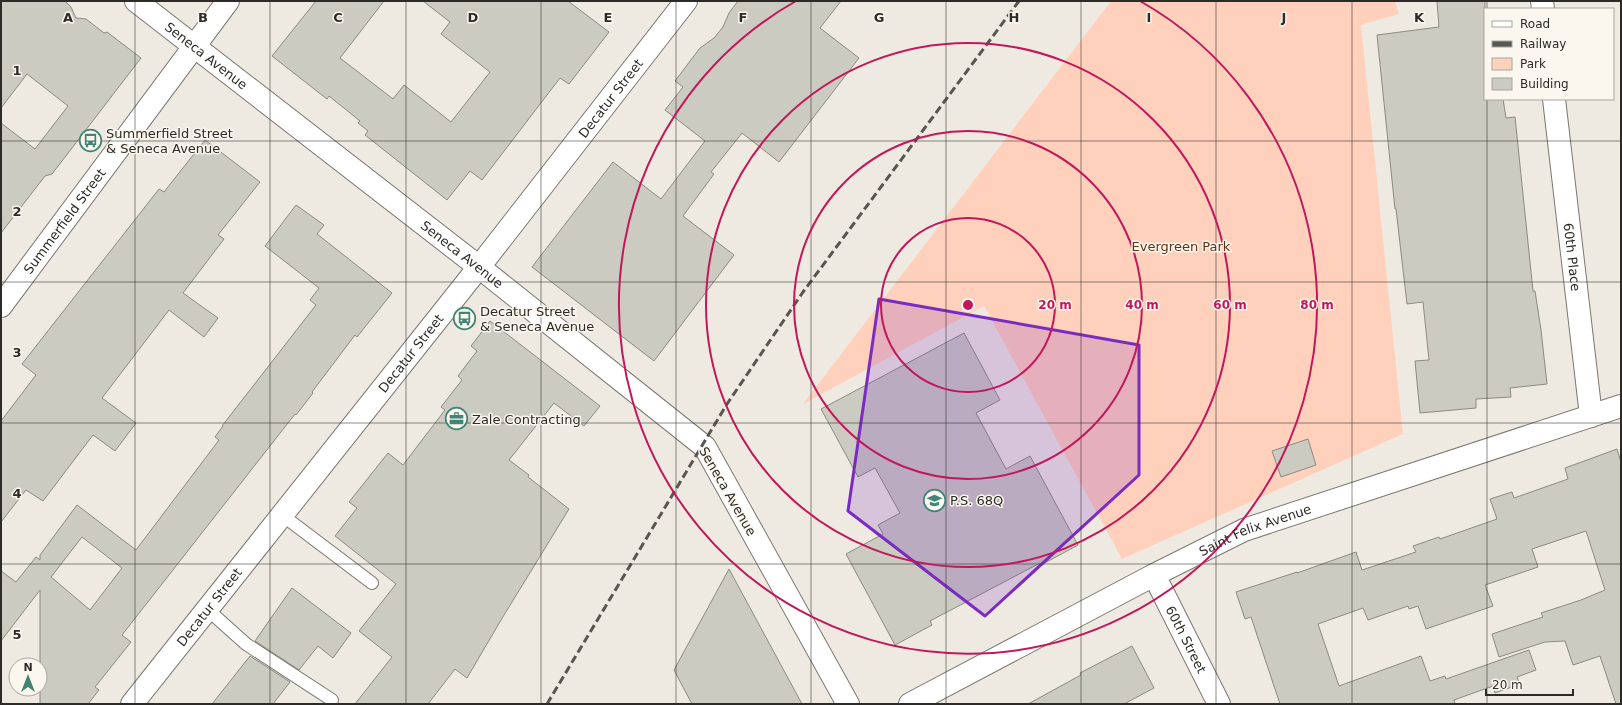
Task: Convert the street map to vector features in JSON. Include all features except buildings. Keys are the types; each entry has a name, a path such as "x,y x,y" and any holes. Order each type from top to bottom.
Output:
{"street":[{"name":"Seneca Avenue","path":"136,1 479,267 705,447 848,704"},
{"name":"Summerfield Street","path":"1,306 228,1"},
{"name":"Decatur Street","path":"132,704 479,267 686,1"},
{"name":"60th Place","path":"1554,100 1592,416"},
{"name":"Saint Felix Avenue","path":"910,704 1154,575 1244,530 1621,406"},
{"name":"60th Street","path":"1154,575 1219,704"}],"lane":[{"path":"282,515 372,583"},
{"path":"207,609 246,644 332,700"}],"highlighted area":[{"path":"879,299 1139,345 1139,475 985,616 848,511"}],"green space":[{"name":"Evergreen Park","path":"1111,1 1395,1 1399,14 1361,25 1403,434 1122,559 984,306 803,404"}],"railway":[{"path":"547,704 727,404 803,292 1019,1"}],"place":[{"name":"Summerfield Street & Seneca Avenue","path":"91,140"},
{"name":"Decatur Street & Seneca Avenue","path":"465,318"},
{"name":"Zale Contracting","path":"457,419"},
{"name":"P.S. 68Q","path":"935,500"}]}
